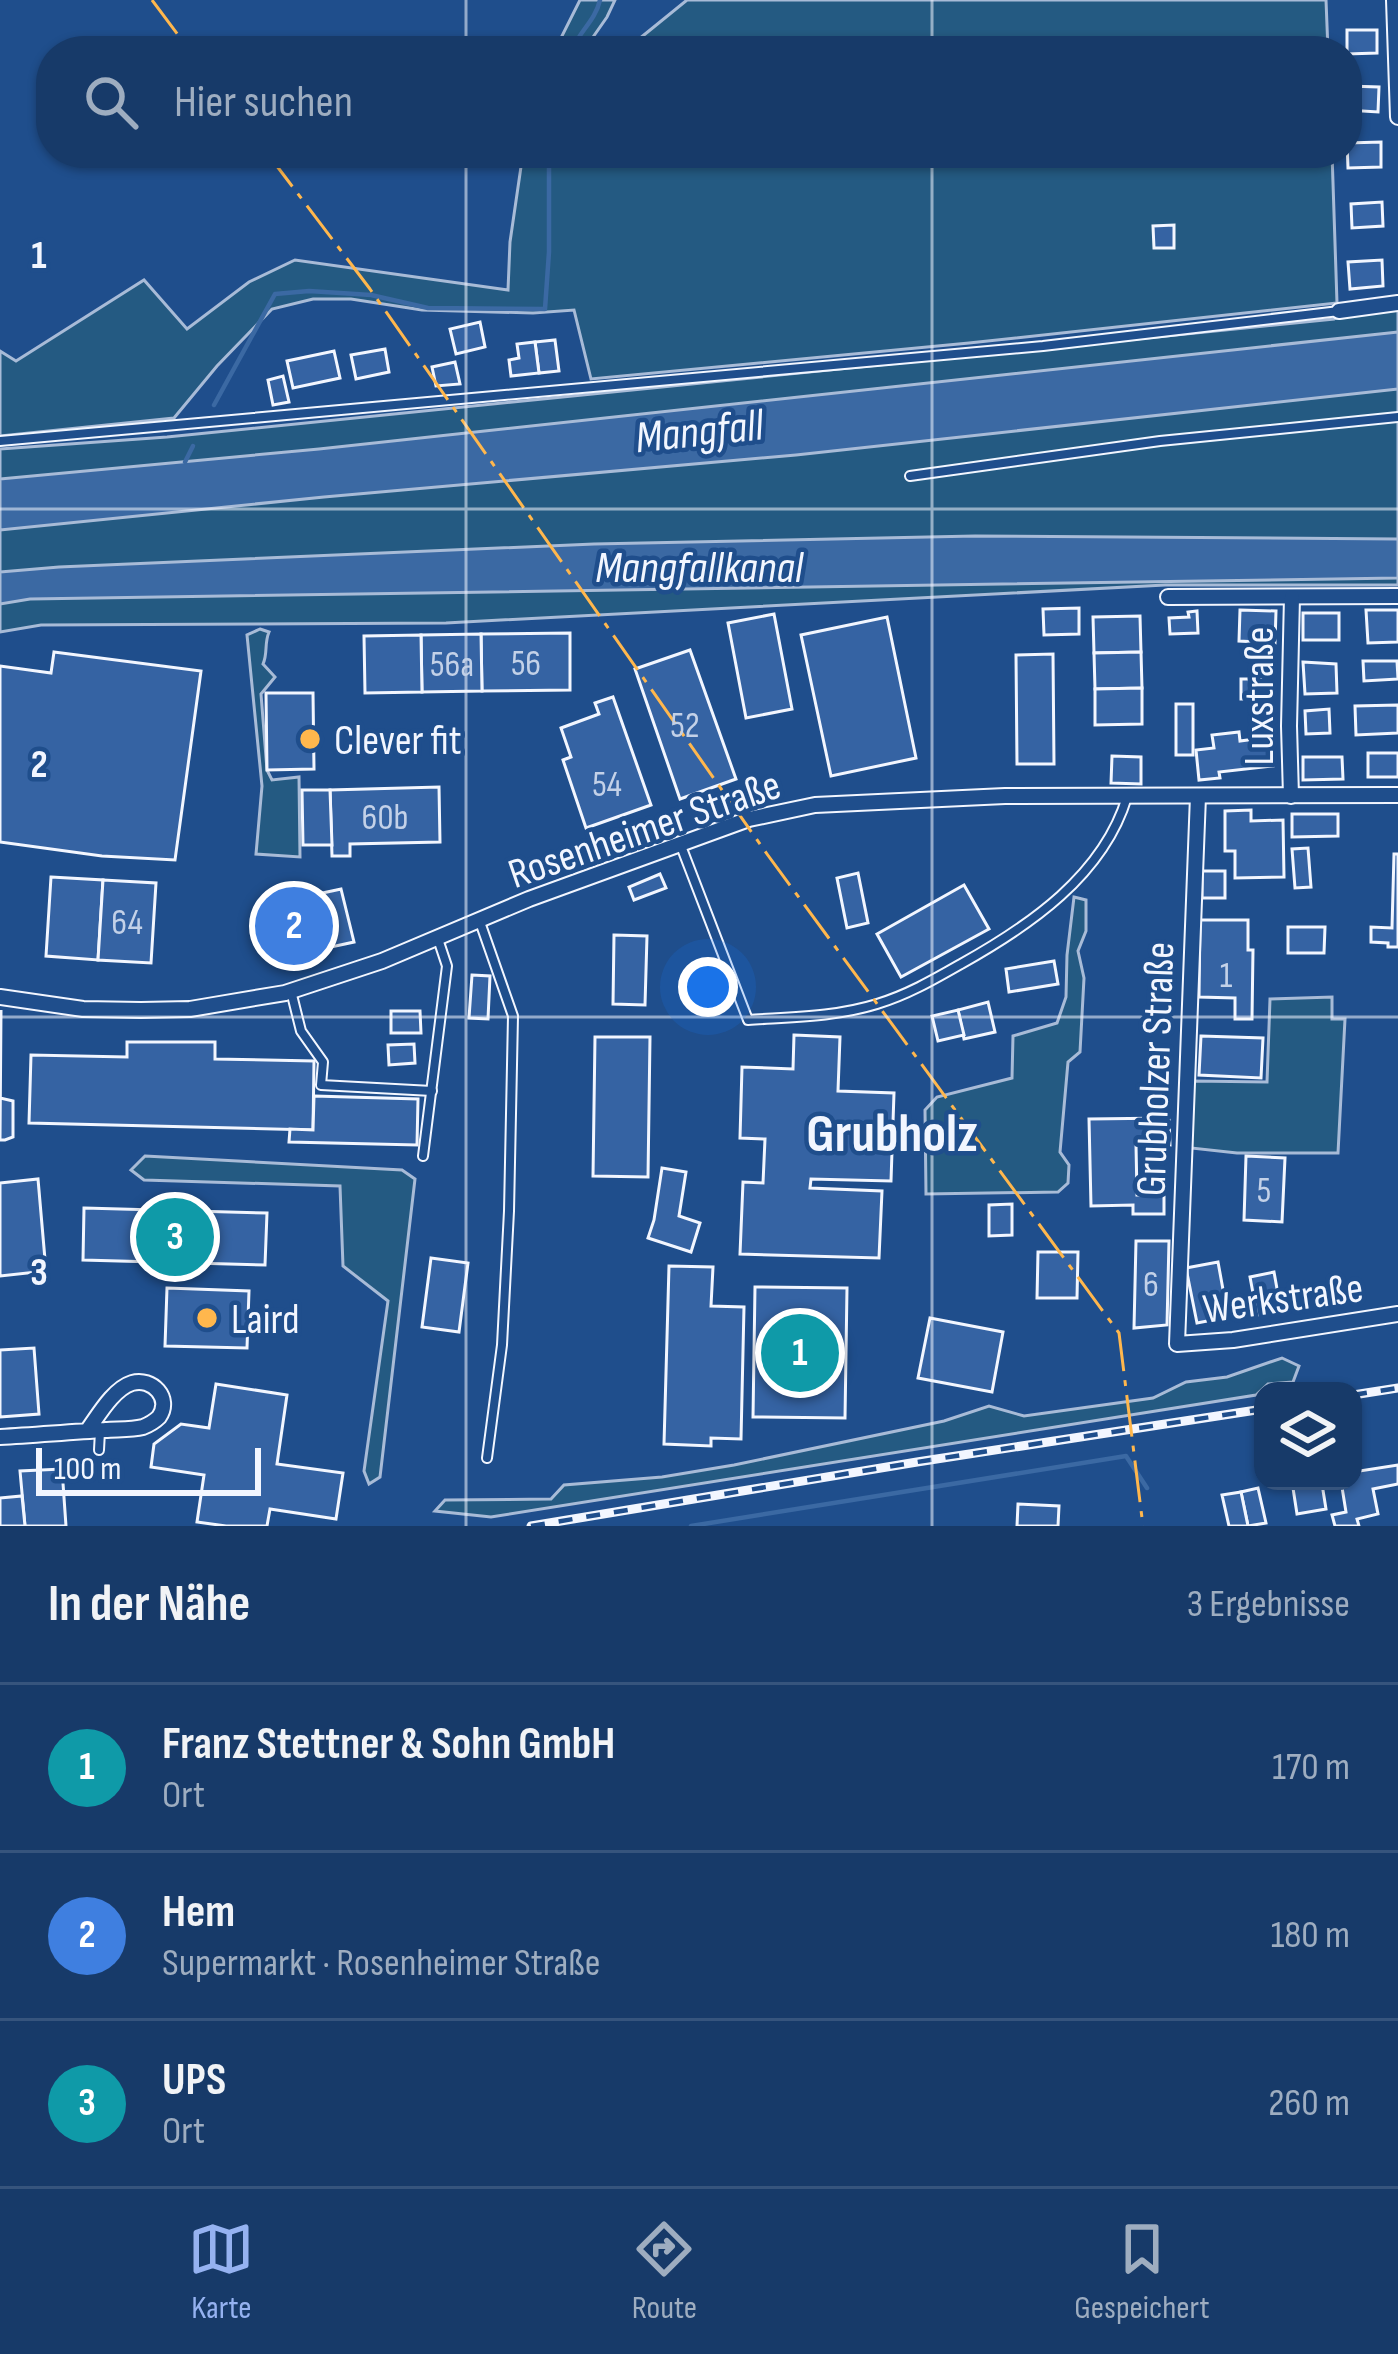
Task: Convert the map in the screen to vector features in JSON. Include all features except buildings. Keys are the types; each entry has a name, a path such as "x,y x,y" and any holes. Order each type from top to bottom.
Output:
{"street":[{"path":"1394,0 1398,117"},
{"path":"1339,311 1398,303"},
{"name":"Luxstraße","path":"1291,796 1292,596"},
{"path":"1168,597 1398,596"},
{"name":"Rosenheimer Straße","path":"0,997 82,1009 190,1009 291,991 382,961 529,899 749,819 814,805 1005,796 1398,795"},
{"name":"Grubholzer Straße","path":"1178,1344 1198,796"},
{"name":"Werkstraße","path":"1178,1344 1398,1314"},
{"path":"0,1437 93,1431 150,1424 163,1406 159,1391 141,1382 118,1391 93,1431"}],"lane":[{"path":"0,441 1043,346 1339,311"},
{"path":"910,476 1160,441 1398,417"},
{"path":"680,844 748,1020 820,1016 910,993 1012,935 1072,886 1111,836 1127,797"},
{"path":"480,922 513,1016 502,1345 487,1458"},
{"path":"424,1156 447,966 438,939"},
{"path":"291,991 301,1031 322,1062 321,1085 432,1091"},
{"path":"93,1431 99,1450"}],"shaded area":[{"path":"580,0 615,0 594,36 562,36"},
{"path":"687,0 1326,0 1327,36 643,36"},
{"path":"521,168 1332,168 1337,303 591,379 574,310 422,310 351,299 313,299 272,309 174,418 0,436 0,351 16,361 144,280 187,329 249,282 295,260 508,290"},
{"path":"1398,310 1398,585 1165,585 446,623 41,625 0,632 0,449 167,437 1334,319 1343,312"},
{"path":"260,629 269,632 263,664 275,677 261,694 267,770 272,780 299,777 300,857 256,854 262,786 247,635"},
{"path":"1074,897 1086,900 1086,931 1078,951 1084,978 1080,1052 1068,1062 1060,1152 1069,1165 1068,1183 1058,1192 926,1194 925,1110 937,1097 1012,1078 1013,1036 1057,1023 1066,997"},
{"path":"1332,997 1332,1019 1345,1019 1338,1153 1191,1148 1193,1081 1267,1082 1270,999"},
{"path":"145,1156 402,1170 415,1179 380,1477 369,1484 364,1471 388,1301 343,1266 340,1186 144,1180 131,1170"},
{"path":"1282,1358 1299,1366 1293,1382 1254,1382 1254,1395 491,1517 435,1511 445,1500 551,1499 564,1485 734,1465 944,1421 989,1406 1024,1416 1153,1398 1186,1382 1227,1377"}],"water":[{"name":"Mangfall","path":"1398,332 1398,389 796,455 0,530 0,479"},
{"name":"Mangfallkanal","path":"975,536 1398,539 1398,578 30,599 0,604 0,572 59,567 594,544"}],"waterway":[{"path":"579,36 600,0"},
{"path":"214,405 275,294 371,295 428,308 545,309 549,168"},
{"path":"185,462 193,446"},
{"path":"691,1526 1126,1456 1147,1488"}],"railway":[{"path":"1362,1394 1398,1388"},
{"path":"531,1526 1254,1410"}],"power":[{"path":"152,0 179,36"},
{"path":"278,168 370,289 767,854 1119,1333 1143,1526"}],"place":[{"name":"Clever fit","path":"310,739"},
{"name":"Hem","path":"294,926"},
{"name":"UPS","path":"175,1237"},
{"name":"Laird","path":"207,1318"},
{"name":"Franz Stettner & Sohn GmbH","path":"800,1353"}],"district":[{"name":"Grubholz","path":"892,1132"}]}
